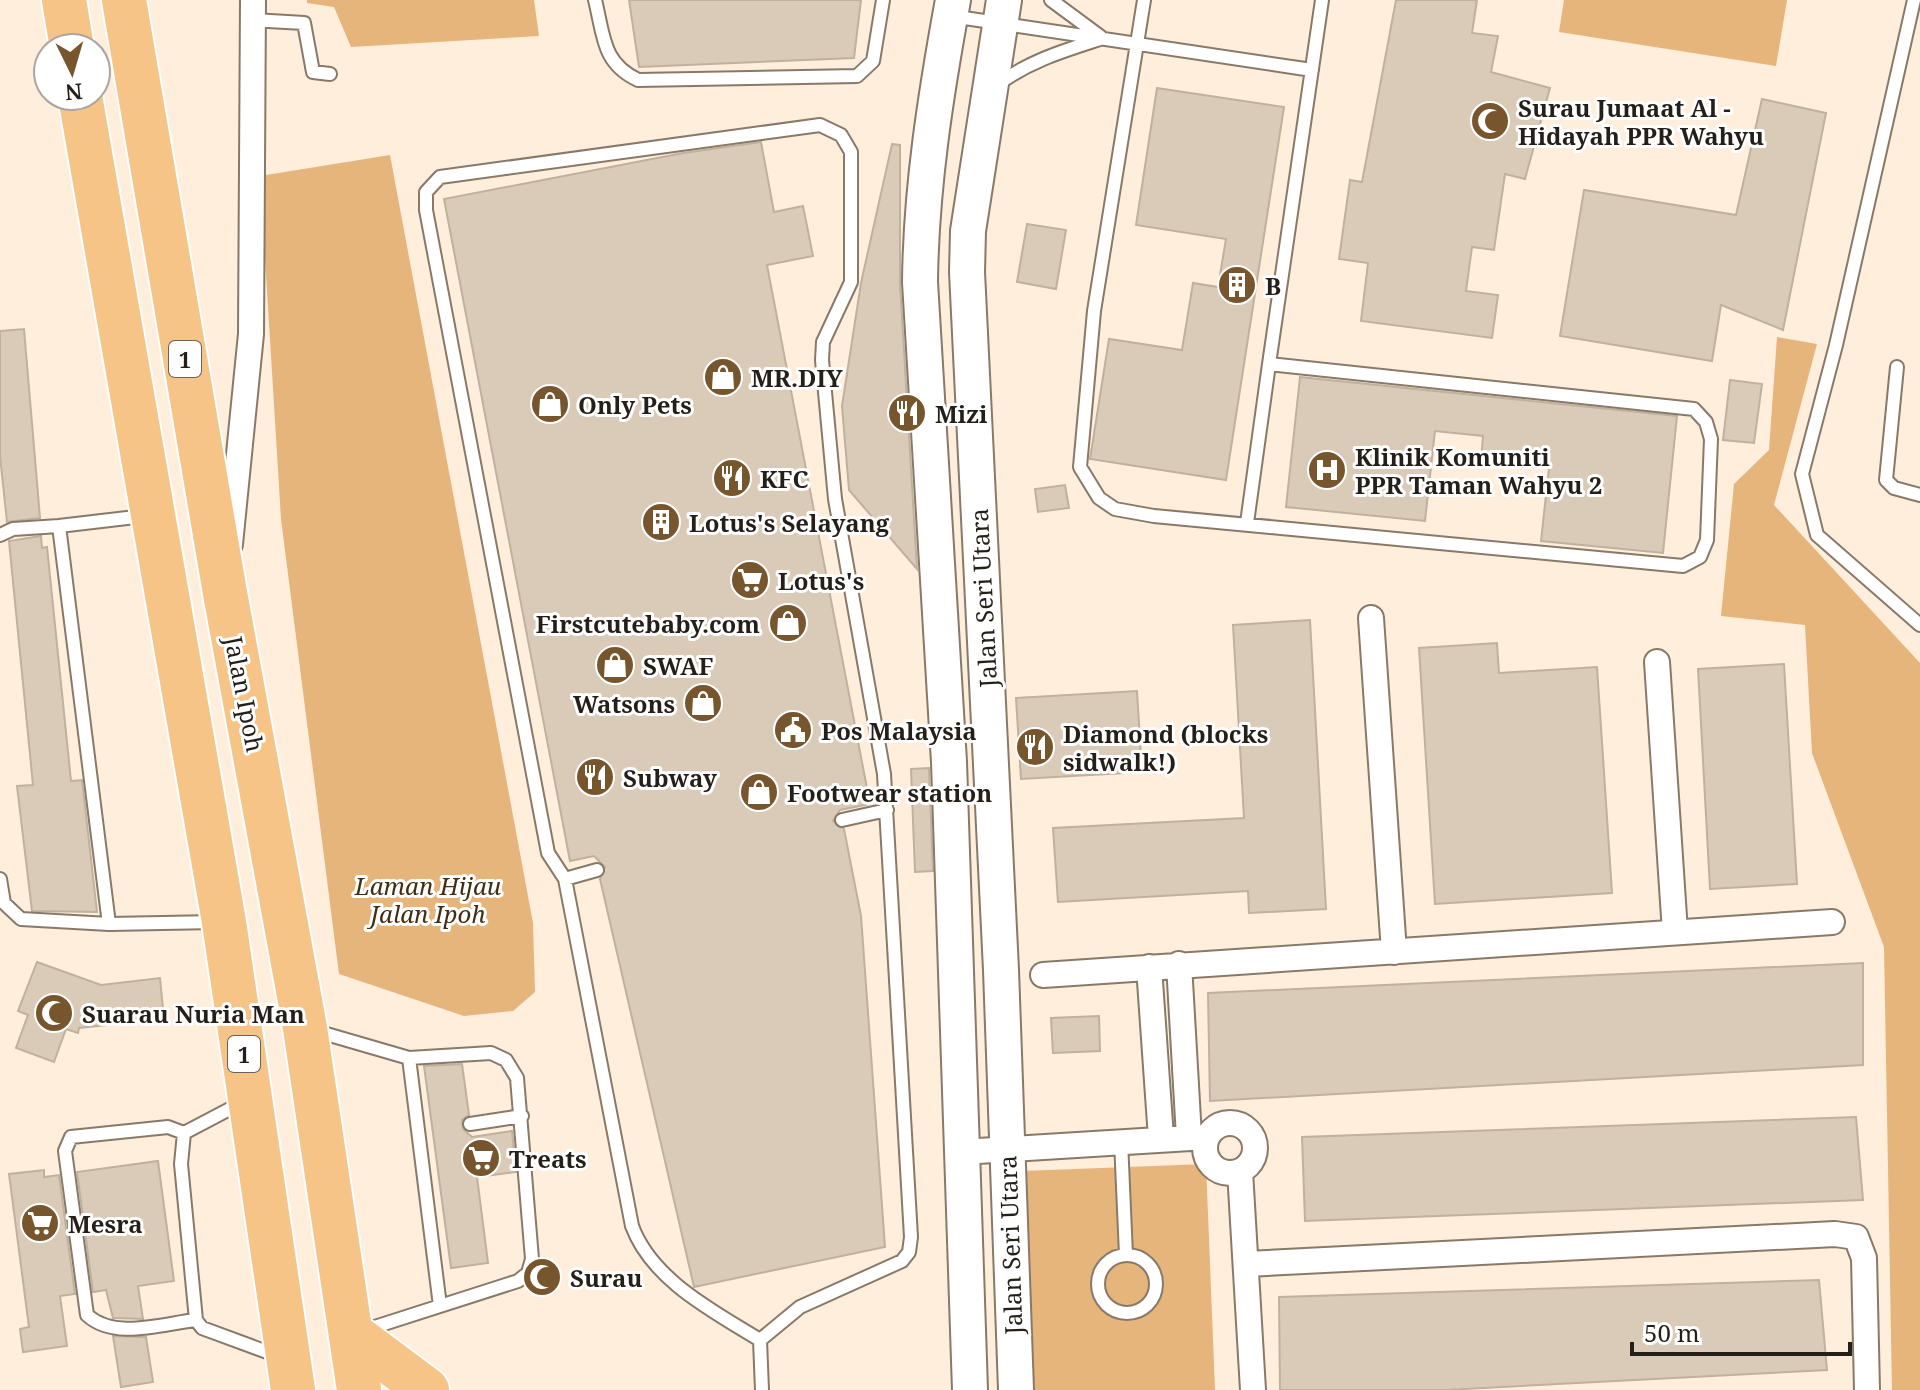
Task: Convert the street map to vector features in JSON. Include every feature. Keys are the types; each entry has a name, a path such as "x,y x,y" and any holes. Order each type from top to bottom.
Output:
{"highway":[{"path":"64,0 69,32"},
{"name":"Jalan Ipoh","path":"124,0 225,593 305,1028 359,1390"},
{"name":"1","path":"83,112 224,922 291,1375"},
{"path":"352,1334 427,1390"}],"street":[{"name":"Jalan Seri Utara","path":"952,8 936,95 924,198 920,282 949,762 970,1390"},
{"path":"225,593 251,334 252,10"},
{"name":"Jalan Seri Utara","path":"1002,12 968,231 967,272 1001,970 1016,1390"},
{"path":"1371,618 1394,952"},
{"path":"1657,662 1675,932"},
{"path":"1043,975 1832,922"},
{"path":"962,1152 1198,1137 1226,1123 1238,1123 1248,1130 1254,1140 1255,1152 1250,1163 1240,1171 1228,1173 1208,1161 1198,1137 1179,964"},
{"path":"1149,967 1161,1138"},
{"path":"1240,1171 1253,1390"},
{"path":"1247,1264 1835,1234 1856,1237 1864,1258 1867,1390"}],"lane":[{"path":"595,0 609,56 618,70 638,80 857,76 873,61 883,0"},
{"path":"1051,0 1103,38"},
{"path":"1144,0 1094,311 1080,467 1099,498 1115,509 1683,566 1700,557 1707,540 1711,439 1706,422 1694,409 1269,364"},
{"path":"1247,523 1322,0"},
{"path":"1914,0 1836,345 1802,474 1817,535 1920,625"},
{"path":"952,8 1002,12 1103,38 1312,70"},
{"path":"252,10 304,23 313,72 330,74"},
{"path":"990,91 1017,70 1044,57 1103,38"},
{"path":"820,125 841,135 851,152 851,282 823,342 822,360 835,499 887,810 909,1252 902,1261 800,1307 760,1340 660,1271 638,1244 625,1203 565,879 548,853 426,210 426,192 440,177 820,125"},
{"path":"1897,367 1886,480 1894,488 1920,495"},
{"path":"0,535 13,529 151,515"},
{"path":"59,526 109,924"},
{"path":"842,820 887,810"},
{"path":"565,879 597,870"},
{"path":"0,879 4,903 21,919 109,924 224,922"},
{"path":"305,1028 409,1058 491,1053 506,1060 517,1078 532,1259 528,1273 518,1281 352,1334"},
{"path":"409,1058 440,1306"},
{"path":"196,1320 115,1329 99,1326 87,1315 65,1151 71,1137 168,1127 184,1133 250,1098"},
{"path":"470,1124 522,1116"},
{"path":"418,1131 432,1129"},
{"path":"184,1133 181,1164 196,1320 202,1328 291,1375"},
{"path":"1121,1141 1126,1255"},
{"path":"1126,1255 1147,1263 1156,1283 1148,1304 1128,1313 1107,1305 1098,1284 1106,1264 1126,1255"},
{"path":"760,1340 762,1390"}],"green space":[{"path":"307,0 534,0 539,36 351,47 334,7 307,3"},
{"path":"1564,0 1787,0 1776,66 1559,32"},
{"name":"Laman Hijau Jalan Ipoh","path":"390,155 533,923 535,992 513,1011 464,1016 339,974 281,519 260,176"},
{"path":"1777,337 1817,344 1774,505 1920,663 1920,1390 1892,1390 1884,947 1812,753 1805,625 1721,616 1734,484 1769,450"},
{"path":"1206,1164 1215,1390 1031,1390 1022,1171"}],"building":[{"path":"629,0 861,0 854,58 639,67"},
{"path":"1396,0 1477,0 1472,33 1498,36 1491,72 1550,88 1525,179 1505,174 1494,250 1472,247 1466,291 1498,295 1492,338 1361,321 1368,263 1339,259 1350,180 1362,182"},
{"name":"B","path":"1157,88 1284,107 1226,480 1090,459 1109,339 1182,350 1193,283 1218,287 1226,239 1136,225"},
{"path":"1762,99 1826,113 1783,330 1721,305 1712,361 1560,336 1584,190 1736,215"},
{"name":"Lotus's Selayang","path":"761,142 774,212 803,206 813,256 767,265 870,804 840,810 833,821 844,829 861,916 885,1247 694,1287 600,879 605,867 594,856 570,861 444,199 683,153"},
{"path":"892,144 900,145 900,283 917,569 849,490 842,406 861,283"},
{"path":"1027,224 1066,230 1056,289 1017,282"},
{"path":"24,329 40,518 7,522 0,456 0,331"},
{"path":"1300,377 1677,416 1663,553 1541,541 1549,468 1481,461 1483,436 1435,431 1425,521 1286,507"},
{"path":"1730,380 1762,384 1754,443 1723,440"},
{"path":"1065,485 1069,508 1038,512 1035,489"},
{"path":"41,536 42,548 47,547 71,781 82,780 97,912 32,911 17,786 33,785 9,541"},
{"path":"1310,620 1326,909 1249,913 1248,891 1058,902 1053,828 1244,818 1233,625"},
{"path":"1497,643 1499,673 1597,667 1612,893 1435,904 1419,648"},
{"path":"1784,664 1797,884 1710,889 1698,669"},
{"path":"1137,691 1142,772 1021,779 1016,698"},
{"path":"929,768 933,871 915,872 911,769"},
{"name":"Suarau Nuria Man","path":"37,962 101,985 160,978 164,1019 79,1028 78,1033 66,1029 54,1062 16,1048 28,1015 18,1011"},
{"path":"1863,963 1863,1065 1210,1101 1208,993"},
{"path":"1099,1016 1100,1051 1053,1053 1051,1018"},
{"path":"462,1064 469,1115 462,1120 463,1129 472,1137 512,1131 516,1172 477,1177 488,1263 451,1268 424,1066"},
{"path":"1856,1117 1863,1200 1305,1221 1302,1137"},
{"path":"158,1161 174,1281 138,1286 143,1319 113,1318 106,1290 93,1292 77,1172"},
{"path":"44,1170 44,1177 59,1175 75,1294 60,1296 67,1346 23,1352 20,1329 29,1327 9,1174"},
{"path":"1819,1280 1827,1370 1445,1390 1280,1390 1279,1297"},
{"path":"113,1336 146,1337 153,1382 121,1387"}],"place":[{"name":"Surau Jumaat Al - Hidayah PPR Wahyu","path":"1490,121"},
{"name":"B","path":"1237,285"},
{"name":"MR.DIY","path":"723,377"},
{"name":"Only Pets","path":"550,404"},
{"name":"Mizi","path":"907,413"},
{"name":"Klinik Komuniti PPR Taman Wahyu 2","path":"1327,470"},
{"name":"KFC","path":"732,478"},
{"name":"Lotus's Selayang","path":"661,522"},
{"name":"Lotus's","path":"750,580"},
{"name":"Firstcutebaby.com","path":"788,623"},
{"name":"SWAF","path":"615,665"},
{"name":"Watsons","path":"703,703"},
{"name":"Pos Malaysia","path":"793,730"},
{"name":"Diamond (blocks sidwalk!)","path":"1035,747"},
{"name":"Subway","path":"595,777"},
{"name":"Footwear station","path":"759,792"},
{"name":"Suarau Nuria Man","path":"54,1013"},
{"name":"Treats","path":"481,1158"},
{"name":"Mesra","path":"40,1223"},
{"name":"Surau","path":"542,1277"}]}
